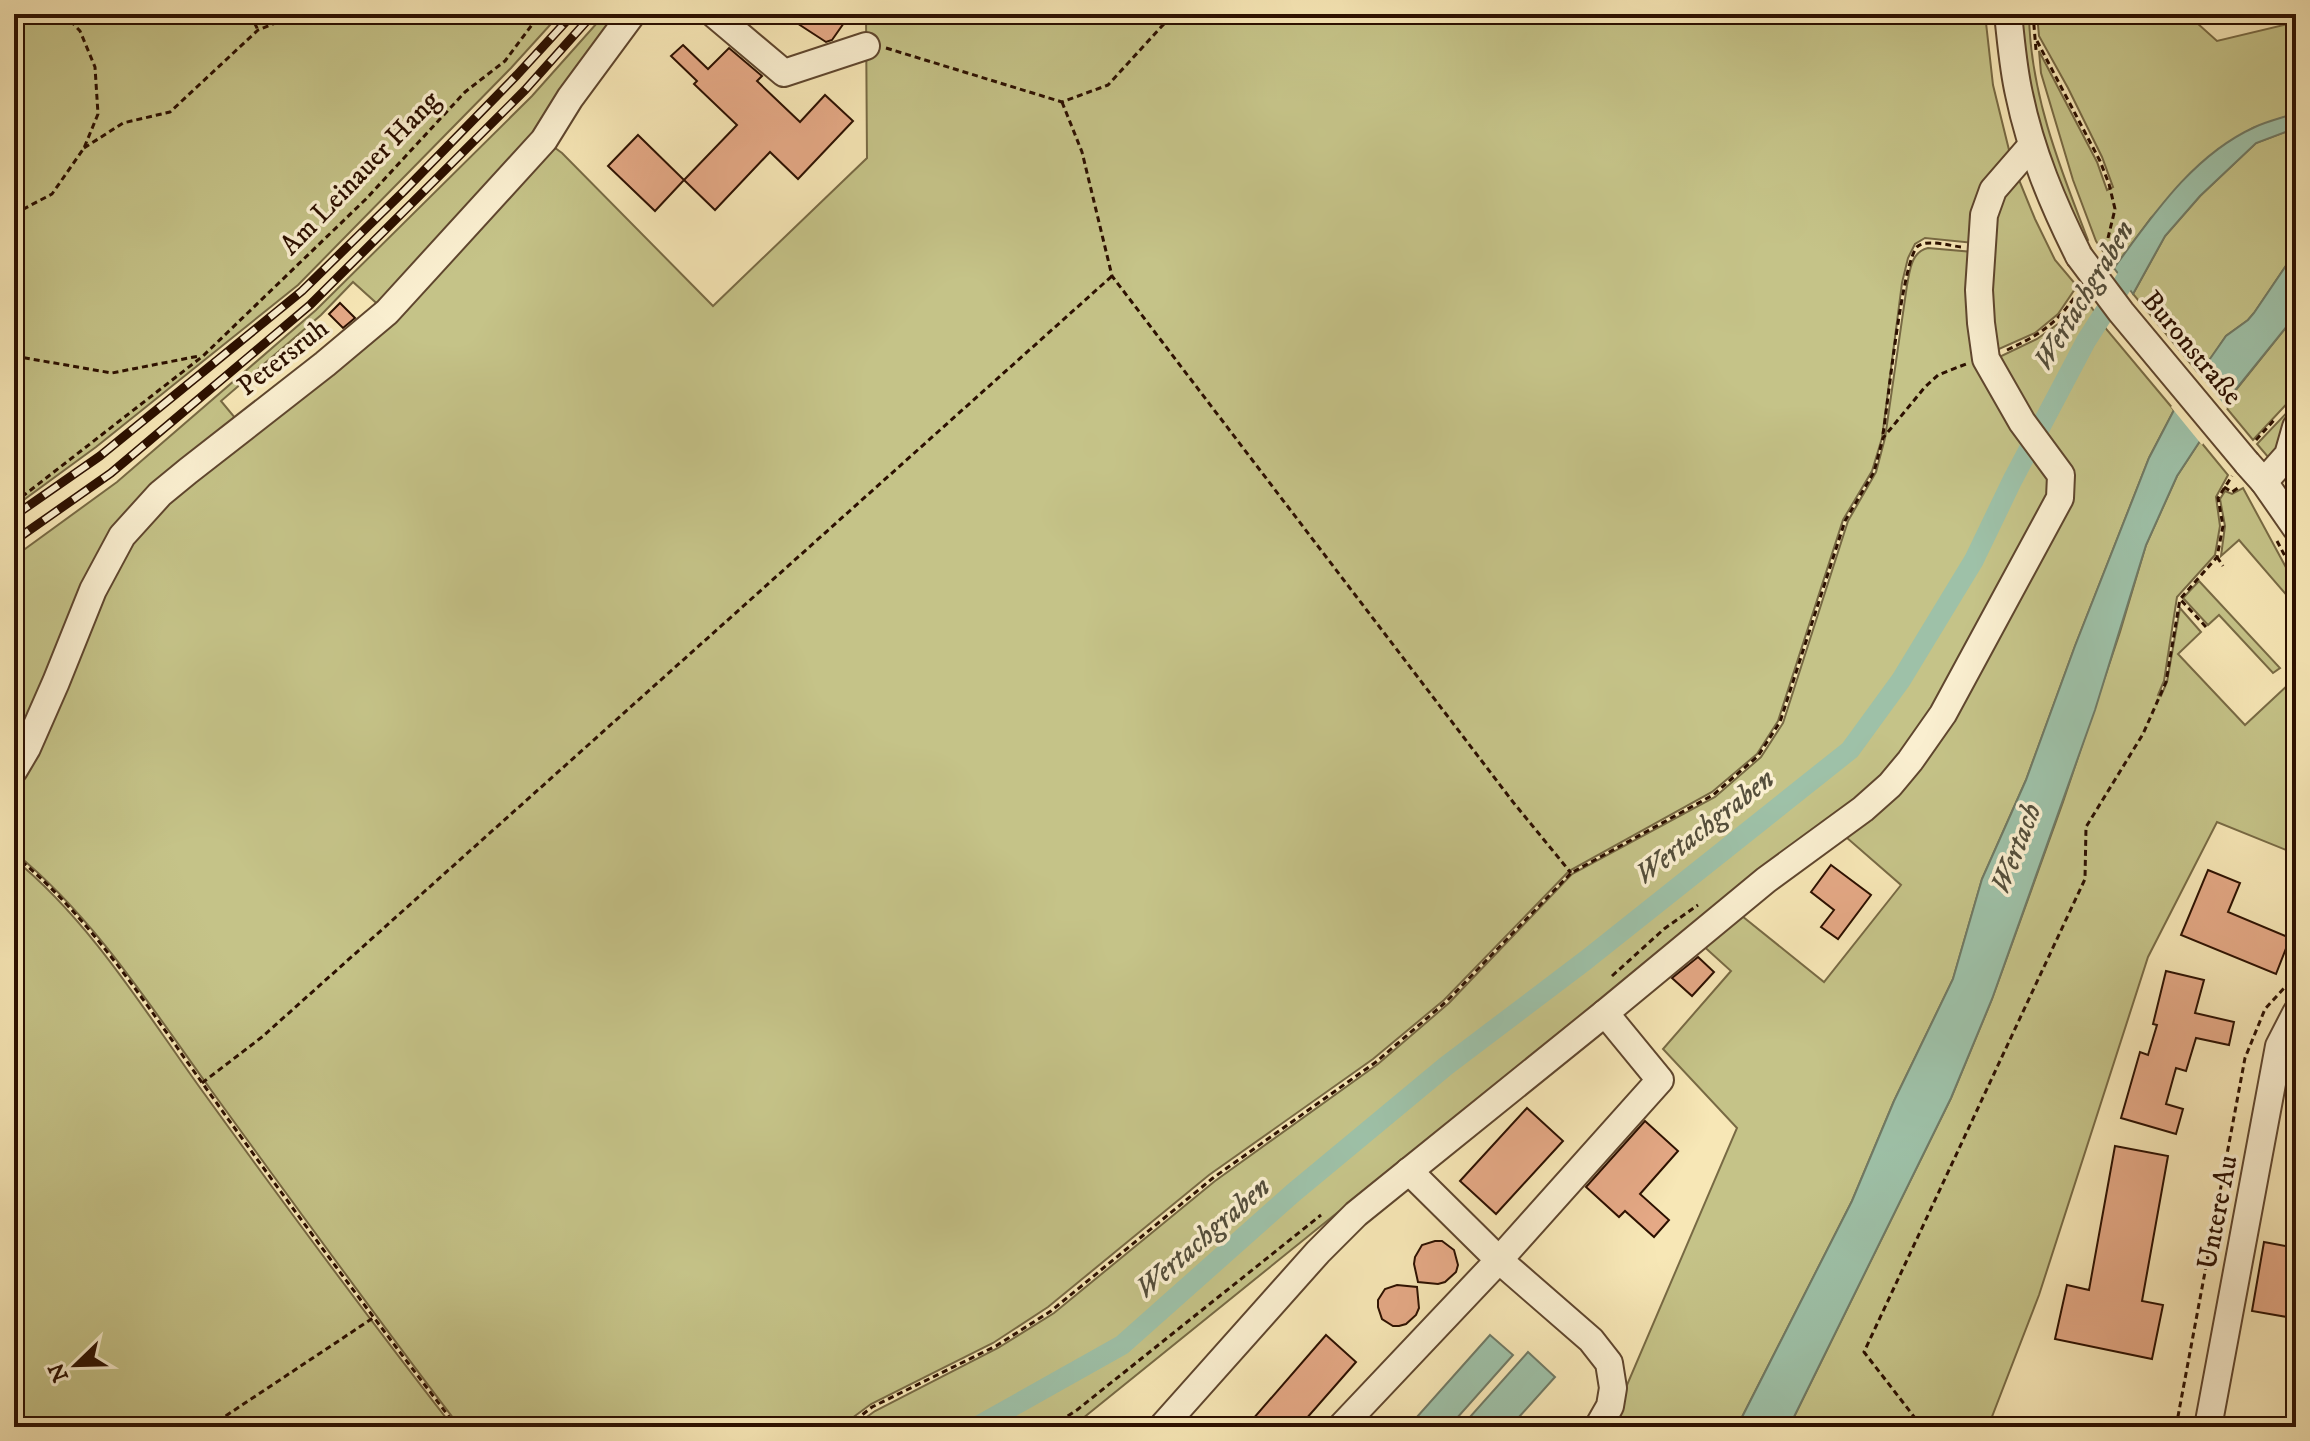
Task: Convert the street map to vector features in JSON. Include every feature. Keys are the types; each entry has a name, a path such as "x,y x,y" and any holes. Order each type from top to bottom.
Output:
{"street":[{"name":"Petersruh","path":"14,770 51,696 93,590 122,536 160,494 387,312 544,140 570,98 632,14"},
{"path":"714,14 784,73 866,46"},
{"name":"Buronstraße","path":"2008,14 2018,93 2032,145 2052,201 2079,256 2250,478 2296,528"},
{"path":"1162,1427 1318,1252 1356,1214 1766,880 1863,809 1890,785 1943,714 2060,498 2061,475 2022,422 1986,359 1979,290 1984,215 1993,190 2032,145"},
{"path":"2250,478 2288,455 2296,427"},
{"path":"1355,1422 1660,1080 1605,1013"},
{"name":"Untere Au","path":"2208,1427 2279,1046 2296,1013"},
{"path":"1409,1171 1499,1260 1591,1340 1609,1363 1613,1388 1610,1406 1598,1427"}],"path":[{"path":"14,214 52,194 84,148 98,114 95,67 80,31 64,14"},
{"path":"250,14 258,30"},
{"path":"84,148 123,123 170,112 258,30 298,14"},
{"name":"Am Leinauer Hang","path":"14,503 203,356 366,199 465,92 505,61 540,14"},
{"path":"866,46 891,48 1062,102 1108,85 1173,14"},
{"path":"2033,14 2037,61"},
{"path":"2035,39 2105,172 2115,209 2108,238"},
{"path":"1062,102 1082,152 1112,276 1503,790 1571,873"},
{"path":"847,1427 872,1407 996,1346 1051,1311 1213,1178 1376,1062 1447,1001 1571,873 1713,795 1758,756 1780,722 1845,521 1874,472 1883,438 1910,259 1918,247 1926,243 1981,249"},
{"path":"202,1083 262,1037 1112,276"},
{"path":"1883,438 1938,375 1986,359 2036,337 2059,319 2074,298"},
{"path":"14,356 112,373 203,356"},
{"path":"1922,1427 1864,1352 2085,879 2086,827 2143,734 2166,682 2180,599 2217,557 2223,526 2218,498 2224,487 2232,492 2250,478"},
{"path":"2217,557 2223,566"},
{"path":"2180,599 2206,627"},
{"path":"14,855 81,921 150,1010 373,1318 457,1427"},
{"path":"2176,1427 2245,1058 2265,1009 2296,975"},
{"path":"209,1427 373,1318"}],"shaded area":[{"path":"14,14 560,14 298,285 96,447 14,507"},
{"path":"605,14 629,14 568,96 383,309 353,282 321,315 221,401 241,425 158,492 14,760 14,557 117,482 316,310 532,96"},
{"path":"866,14 1985,14 1993,85 2010,154 1974,243 1925,238 1915,244 1908,258 1882,438 1872,471 1843,520 1778,721 1757,754 1712,792 1569,871 1444,1000 1373,1059 1209,1175 1048,1307 993,1343 871,1404 840,1427 460,1427 120,964 70,905 14,852 14,776 125,538 327,367 547,142 562,153 713,306 867,158"},
{"path":"2016,14 2029,14 2035,73 2048,130 2088,240 2085,243 2062,195 2027,92"},
{"path":"2037,14 2187,14 2217,41 2296,22 2296,113 2253,128 2217,150 2151,218 2114,268 2096,241 2073,180 2041,73 2039,51 2097,162 2107,190 2113,187 2102,157 2039,36"},
{"path":"2296,128 2296,251 2254,313 2226,336 2200,375 2133,294 2165,236 2200,196 2256,143"},
{"path":"2017,175 2055,260 2077,286 2058,314 2035,333 1990,353 1990,217"},
{"path":"1928,248 1973,252 1976,324 2040,454 2055,496 1937,708 1886,780 1379,1179 1072,1427 853,1427 875,1411 998,1348 1054,1313 1215,1181 1378,1064 1449,1003 1572,874 1715,797 1761,757 1783,723 1848,521 1876,472 1885,438 1909,273 1918,253"},
{"path":"2083,295 2107,330 2174,410 2149,458 2026,780 1982,879 1953,979 1894,1101 1852,1201 1737,1427 1609,1427 1737,1128 1663,1049 1731,971 1699,942 1737,912 1824,982 1901,885 1839,831 1868,813 2065,499 1993,360 2037,339 2062,321"},
{"path":"2296,315 2296,394 2253,440 2224,405"},
{"path":"2296,403 2296,490 2257,444"},
{"path":"2200,441 2228,475 2216,497 2220,526 2215,555 2177,597 2164,681 2158,695 2161,696 2167,682 2180,608 2201,632 2178,654 2245,725 2291,682 2296,687 2296,854 2217,822 2148,957 2039,1295 1988,1427 1789,1427 1951,1098 1992,999 2063,802 2146,545 2177,476"},
{"path":"2243,488 2296,586 2296,610 2239,540 2221,556 2225,526 2220,499 2225,491 2232,494"},
{"path":"2199,581 2280,668 2273,673 2219,615 2208,625 2183,598"},
{"path":"14,859 66,909 113,966 292,1214 453,1427 14,1427"}],"water":[{"path":"2296,113 2296,128 2256,143 2200,196 2165,236 2133,294 2114,268 2176,188 2212,153 2233,139 2260,125"},
{"name":"Wertach","path":"2296,251 2296,315 2236,389 2177,476 2146,545 2095,710 1992,999 1951,1098 1789,1427 1737,1427 1852,1201 1894,1101 1953,979 1982,879 2026,780 2149,458 2174,410 2226,336 2254,313"},
{"path":"1490,1335 1513,1355 1449,1427 1408,1427"},
{"path":"1528,1352 1555,1377 1510,1427 1461,1427"}],"pier":[{"path":"2197,372 2227,408 2202,445 2171,407"}],"building":[{"path":"783,14 837,14 846,20 832,40 826,42"},
{"path":"683,45 708,69 729,48 762,76 757,81 800,122 825,95 853,121 798,179 770,152 715,210 684,180 737,125 694,84 697,81 671,56"},
{"path":"638,135 684,180 655,211 608,166"},
{"path":"340,303 355,318 343,328 329,314"},
{"path":"1831,865 1871,895 1838,939 1821,927 1834,910 1811,892"},
{"path":"2208,870 2240,883 2228,912 2290,938 2276,974 2181,935"},
{"path":"1698,957 1714,972 1692,996 1672,978"},
{"path":"2166,971 2204,980 2195,1013 2234,1022 2229,1045 2196,1038 2186,1071 2176,1068 2166,1104 2183,1109 2176,1134 2121,1118 2140,1052 2148,1055 2157,1025 2153,1024"},
{"path":"1527,1108 1563,1141 1496,1214 1460,1181"},
{"path":"1645,1121 1678,1151 1640,1194 1669,1220 1654,1237 1625,1211 1619,1217 1586,1187"},
{"path":"2115,1146 2168,1156 2142,1301 2163,1305 2152,1359 2055,1339 2067,1285 2089,1290"},
{"path":"1442,1241 1454,1250 1458,1265 1456,1272 1438,1284 1418,1282 1415,1257 1422,1245"},
{"path":"2264,1242 2296,1248 2287,1317 2252,1311"},
{"path":"1397,1285 1417,1287 1419,1308 1406,1324 1393,1326 1382,1319 1378,1300 1385,1289"},
{"path":"1326,1335 1356,1362 1299,1427 1246,1427"}],"waterway":[{"name":"Wertachgraben","path":"976,1427 1122,1345 1293,1193 1446,1066 1586,960 1850,750 1901,680 1974,560 2086,341 2138,260"}],"railway":[{"path":"14,516 100,456 302,291 403,192 573,14"},
{"path":"14,541 111,473 310,305 525,90 593,14"}]}
